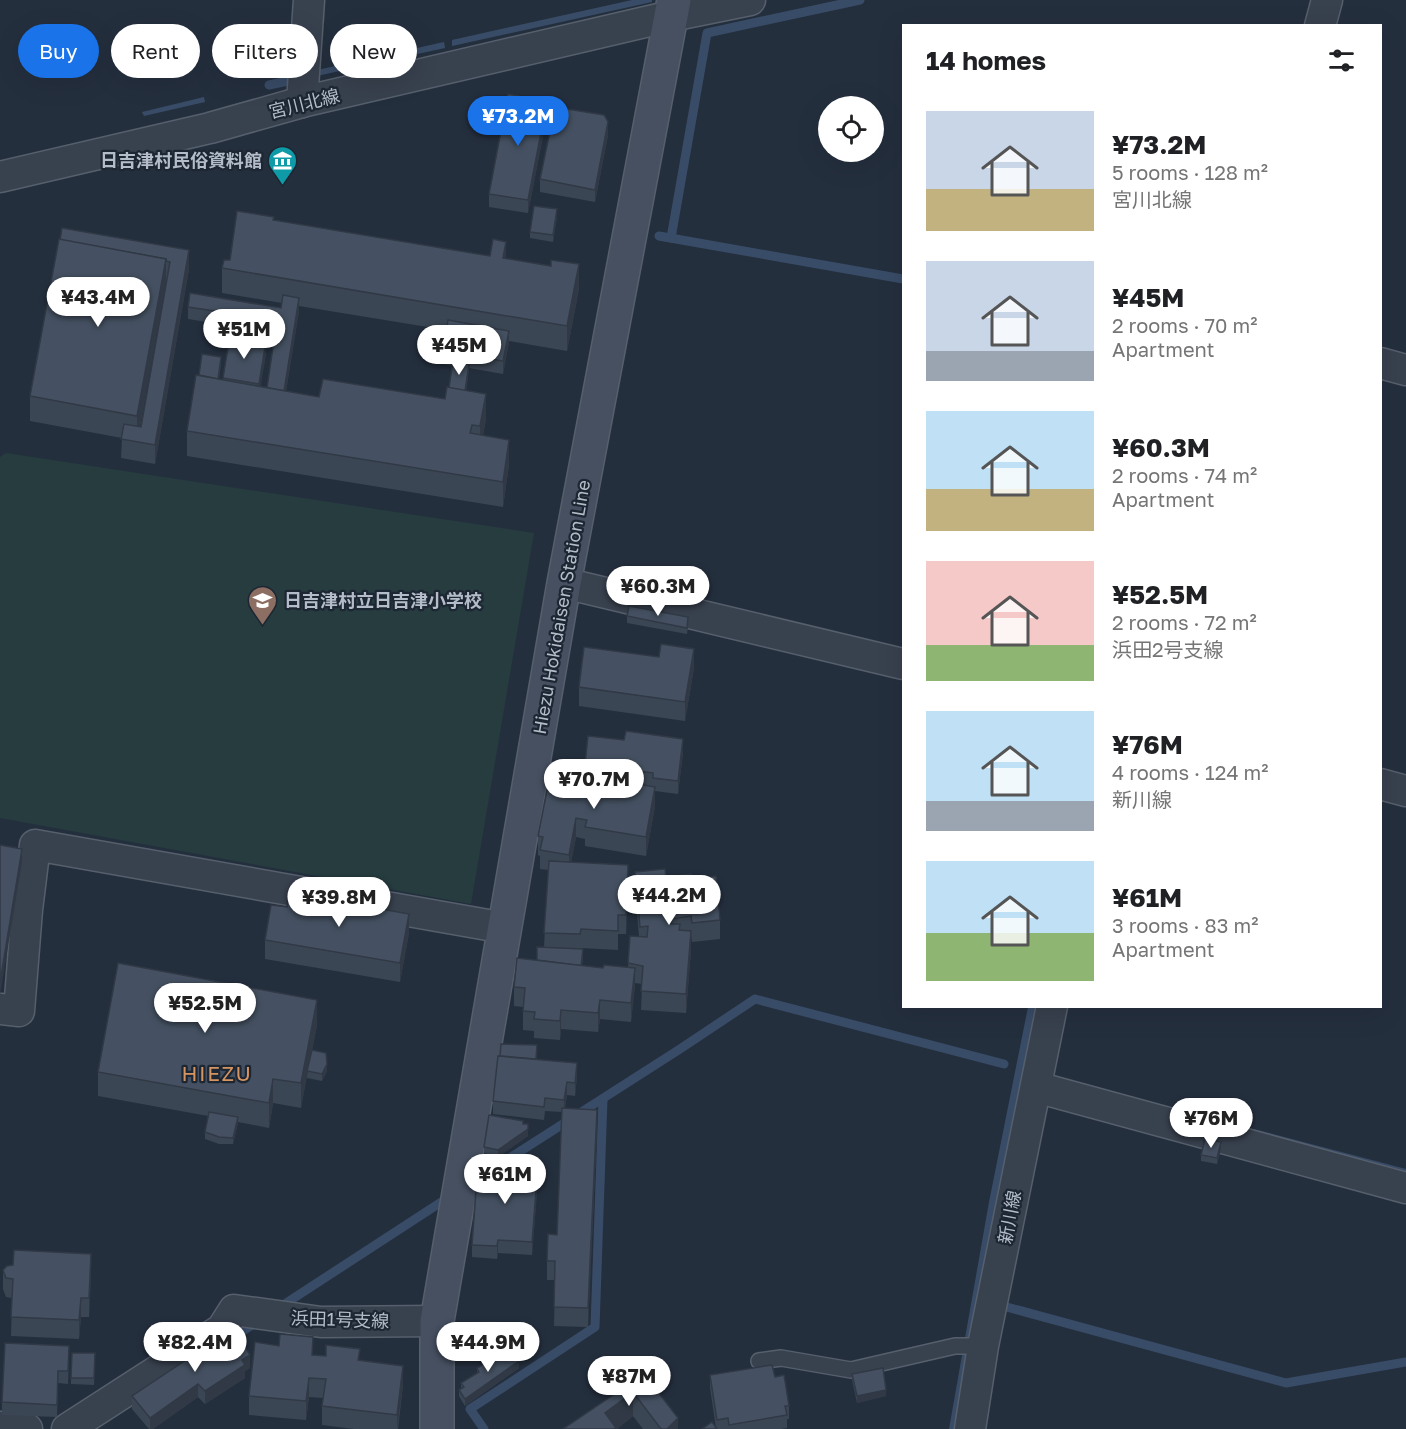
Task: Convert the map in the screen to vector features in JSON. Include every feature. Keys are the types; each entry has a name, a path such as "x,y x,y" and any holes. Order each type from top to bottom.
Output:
{"main road":[{"name":"Hiezu Hokidaisen Station Line","path":"437,1429 437,1321 564,583 673,8"}],"street":[{"path":"302,102 309,0"},
{"name":"宮川北線","path":"0,177 210,128 302,102 673,8 750,0"},
{"path":"1321,24 1327,0"},
{"path":"1382,364 1406,370"},
{"path":"564,583 902,664"},
{"path":"1382,785 1406,791"},
{"path":"0,1008 19,1011 35,845 505,928"},
{"name":"新川線","path":"970,1429 983,1346 1052,1008"},
{"path":"1036,1087 1406,1188"},
{"name":"浜田1号支線","path":"67,1429 222,1329 234,1310 321,1322 437,1321"},
{"path":"0,1427 27,1429"}],"lane":[{"path":"759,1361 781,1358 851,1370 955,1346 983,1346"}],"green space":[{"path":"6,453 534,533 471,904 0,818 0,457"}],"water":[{"path":"632,0 652,0 652,2 452,46 452,40"},
{"path":"444,42 445,48 417,54 417,48"},
{"path":"330,67 330,73 318,76 318,70"},
{"path":"204,97 205,102 144,116 142,112"},
{"path":"1028,1008 1038,1008 958,1429 949,1429 989,1202"},
{"path":"1059,1078 1406,1169 1406,1174"}],"building":[{"path":"508,94 547,102 528,200 489,194"},
{"path":"555,107 604,115 608,122 595,190 540,179"},
{"path":"534,206 557,209 553,235 530,232"},
{"path":"237,211 274,217 273,220 490,256 493,239 506,242 503,258 551,266 551,260 579,264 567,326 222,268 224,260 230,260"},
{"path":"62,228 189,250 155,445 121,439 124,424 141,427 170,262 166,259 60,240"},
{"path":"59,239 166,259 137,416 30,396"},
{"path":"190,293 281,308 283,295 299,298 284,391 267,388 277,320 188,307"},
{"path":"448,320 509,331 503,361 443,351"},
{"path":"230,335 266,341 259,384 223,378"},
{"path":"202,354 221,357 218,379 199,375"},
{"path":"453,361 469,364 465,391 449,388"},
{"path":"196,375 319,397 323,379 445,399 447,387 486,394 480,426 472,425 470,433 509,440 503,482 187,431"},
{"path":"629,606 688,617 687,628 627,616"},
{"path":"661,644 694,649 685,702 579,687 584,647 659,657"},
{"path":"626,731 683,739 678,781 653,778 653,773 585,764 588,736 624,740"},
{"path":"577,773 655,787 646,837 585,827 587,820 576,818 569,855 540,850 543,837 538,836 548,785 566,788 565,791 573,792"},
{"path":"0,845 22,849 0,982"},
{"path":"549,861 628,865 626,915 618,915 618,931 581,929 580,934 544,933"},
{"path":"665,869 666,877 691,874 691,879 716,876 720,920 692,923 691,916 672,919 671,924 680,924 679,930 691,931 686,994 641,991 643,966 628,963 630,936 647,937 648,926 640,927 635,872"},
{"path":"288,892 409,914 400,963 265,940 271,905 287,907"},
{"path":"537,947 583,949 581,966 537,960"},
{"path":"517,958 603,968 604,965 635,968 631,1003 600,1000 598,1013 561,1010 560,1021 534,1019 535,1012 523,1011 525,988 514,987"},
{"path":"118,963 317,1000 301,1083 273,1079 269,1103 98,1072"},
{"path":"501,1044 537,1045 536,1059 500,1056"},
{"path":"312,1050 326,1053 327,1064 322,1074 307,1071"},
{"path":"498,1056 577,1063 575,1083 567,1082 564,1100 545,1098 544,1107 493,1101"},
{"path":"562,1108 597,1110 588,1308 554,1307 555,1261 547,1261 548,1234 557,1235"},
{"path":"209,1112 238,1117 233,1138 219,1137 205,1132"},
{"path":"489,1115 523,1121 523,1124 528,1124 528,1129 498,1150 484,1147"},
{"path":"1205,1139 1221,1142 1217,1158 1201,1155"},
{"path":"498,1164 538,1166 532,1242 498,1240 497,1246 472,1245 477,1177"},
{"path":"14,1250 91,1254 89,1298 81,1298 79,1320 11,1317 13,1279 6,1278 3,1270 13,1265"},
{"path":"496,1322 497,1352 464,1353 463,1323"},
{"path":"234,1328 250,1355 242,1360 245,1365 205,1391 198,1384 150,1418 132,1396"},
{"path":"280,1334 313,1337 312,1355 326,1356 326,1345 360,1349 358,1360 403,1366 397,1415 322,1406 326,1379 309,1378 306,1401 249,1396 255,1342 279,1346"},
{"path":"5,1343 69,1346 68,1371 58,1371 57,1405 2,1402"},
{"path":"513,1350 519,1361 465,1399 459,1390 464,1387 461,1383 479,1372 477,1368 497,1356 500,1359"},
{"path":"72,1353 95,1353 94,1378 71,1378"},
{"path":"772,1365 775,1377 784,1375 789,1406 785,1406 787,1415 729,1425 728,1418 717,1420 710,1375"},
{"path":"883,1368 886,1390 857,1396 852,1374"},
{"path":"644,1374 678,1418 667,1429 661,1429 633,1392 605,1413 616,1428 563,1429"},
{"path":"712,1422 717,1429 702,1429"}],"waterway":[{"path":"671,238 707,33 860,0"},
{"path":"269,85 288,81"},
{"path":"659,236 902,279"},
{"path":"491,1170 755,999 1004,1064"},
{"path":"484,1429 470,1409 595,1327 603,1099"},
{"path":"277,1309 449,1197"},
{"path":"1003,1306 1286,1383 1406,1362"},
{"path":"229,1340 258,1321"}],"place":[{"name":"日吉津村民俗資料館","path":"283,186"},
{"name":"日吉津村立日吉津小学校","path":"263,626"}],"district":[{"name":"HIEZU","path":"217,1073"}]}
